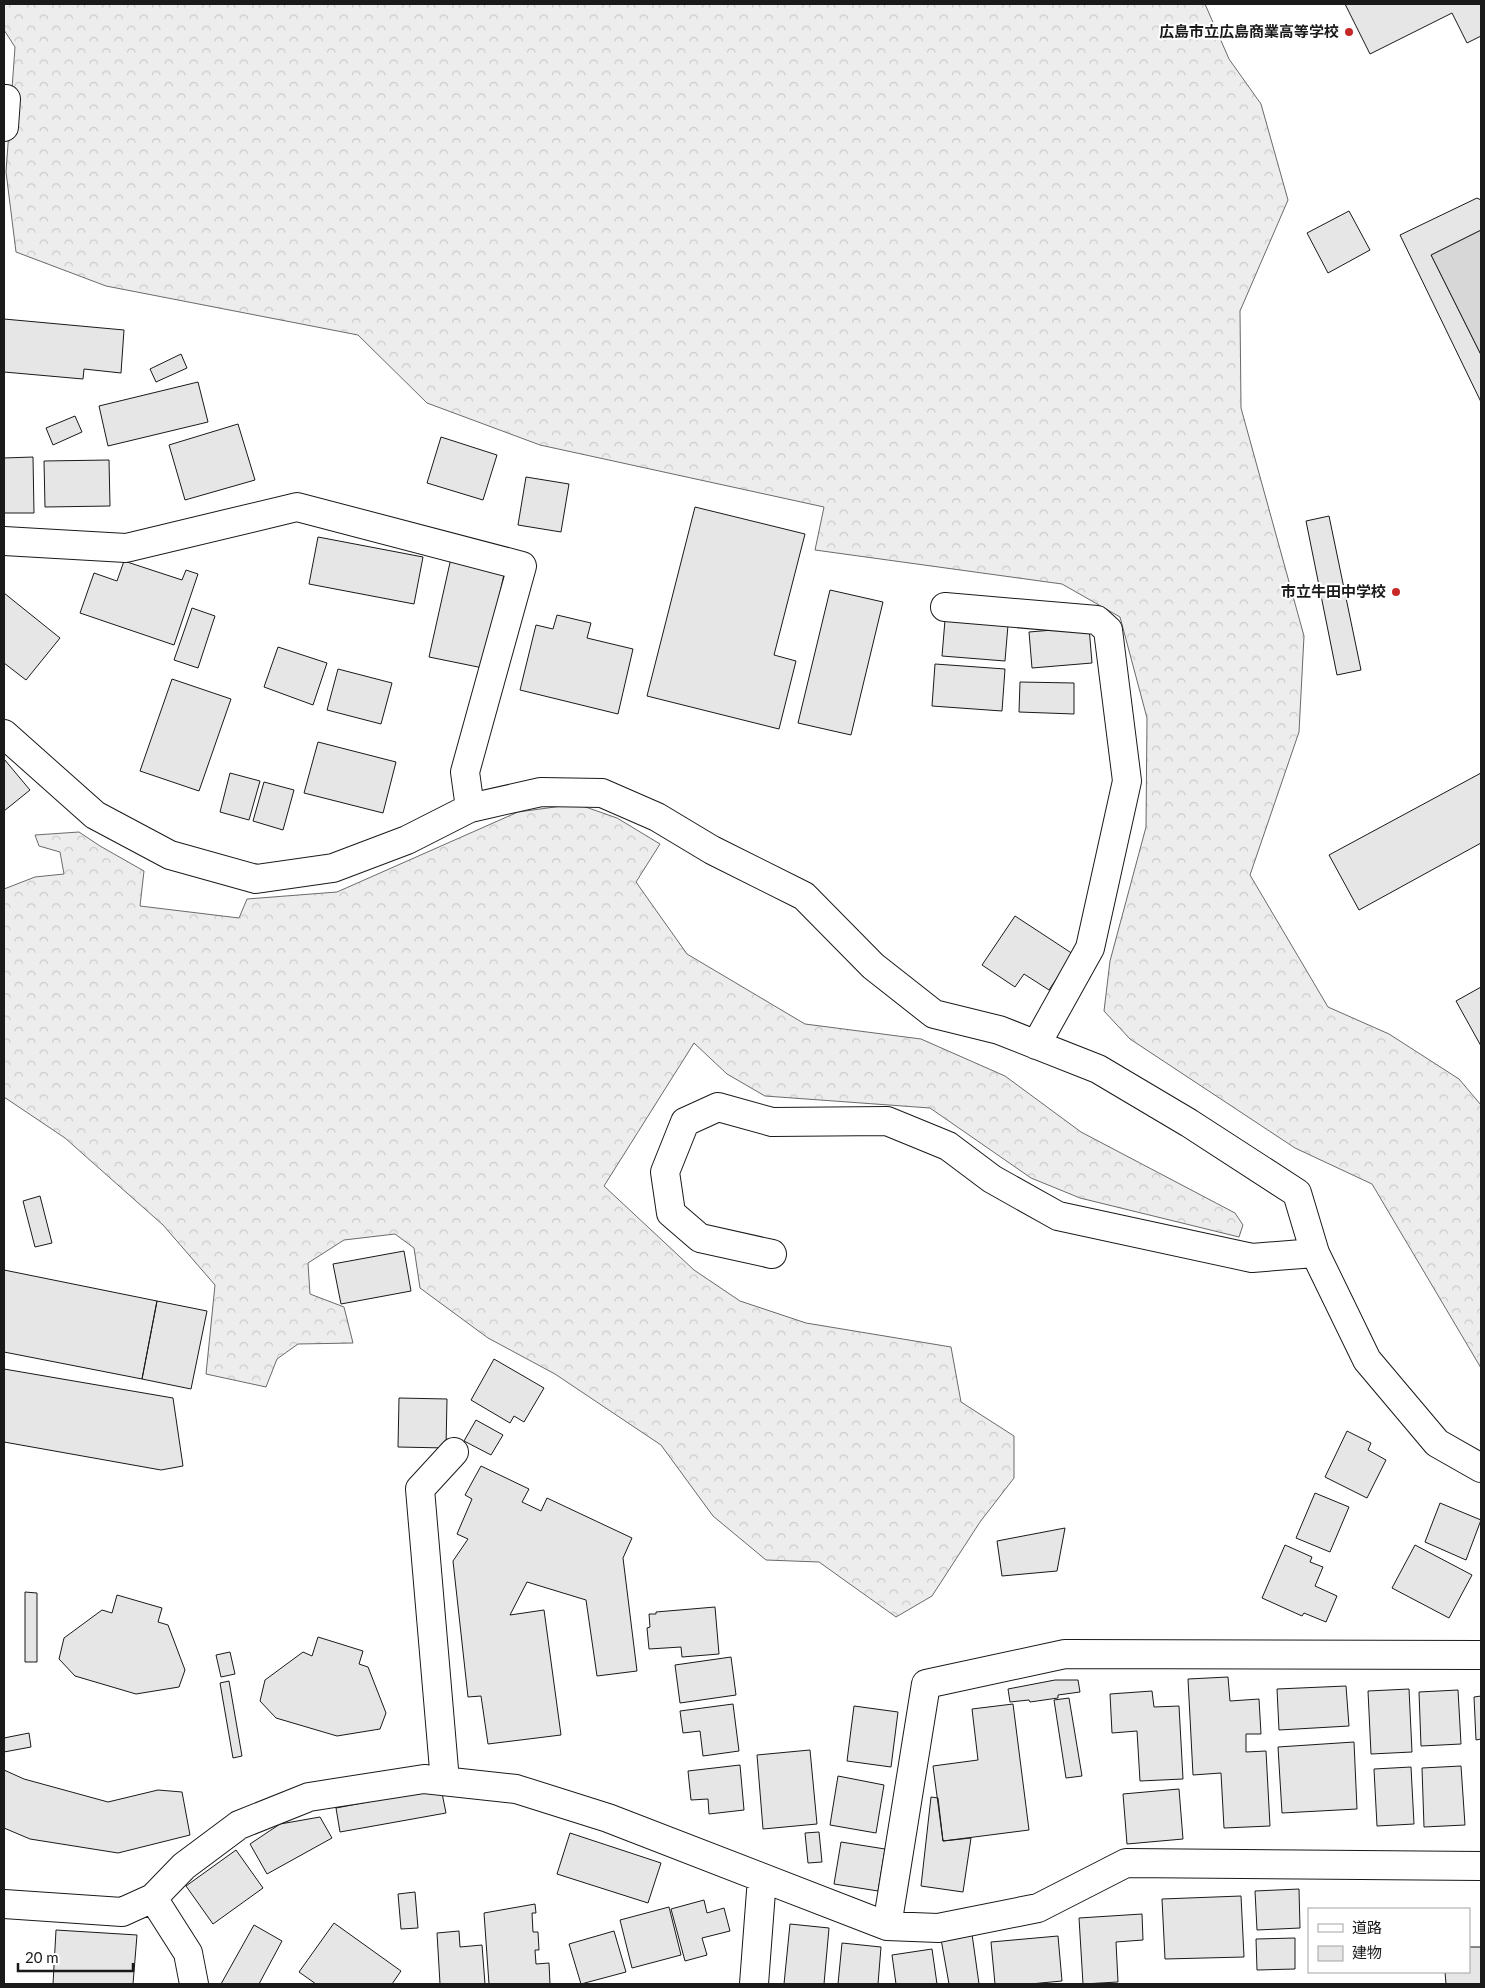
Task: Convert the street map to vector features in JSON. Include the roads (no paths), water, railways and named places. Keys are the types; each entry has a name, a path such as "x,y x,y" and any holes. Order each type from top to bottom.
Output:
{"street":[{"path":"4,127 6,99"},
{"path":"4,541 126,548 297,507 522,566 466,772 470,808"},
{"path":"945,608 1097,620 1108,630 1127,780 1090,948 1036,1045"},
{"path":"4,734 95,815 170,855 256,879 333,868 407,840 470,808 541,792 602,794 657,817 712,850 804,896 873,966 934,1014 999,1030 1098,1069 1189,1123 1297,1193 1315,1253 1367,1360 1437,1443 1481,1468"},
{"path":"772,1254 700,1238 671,1213 665,1172 685,1122 718,1107 772,1122 887,1121 948,1146 992,1180 1058,1216 1252,1258 1315,1253"},
{"path":"445,1781 420,1489 454,1452"},
{"path":"887,1926 926,1684 1065,1654 1481,1655"},
{"path":"4,1904 122,1912 153,1898 184,1866 240,1825 310,1797 424,1779 516,1789 608,1818 887,1926 938,1928 1038,1908 1126,1863 1481,1866"},
{"path":"754,1984 762,1878"},
{"path":"153,1898 188,1953 194,1984"}],"place":[{"name":"広島市立広島商業高等学校","path":"1349,32"},
{"name":"市立牛田中学校","path":"1396,592"}]}
